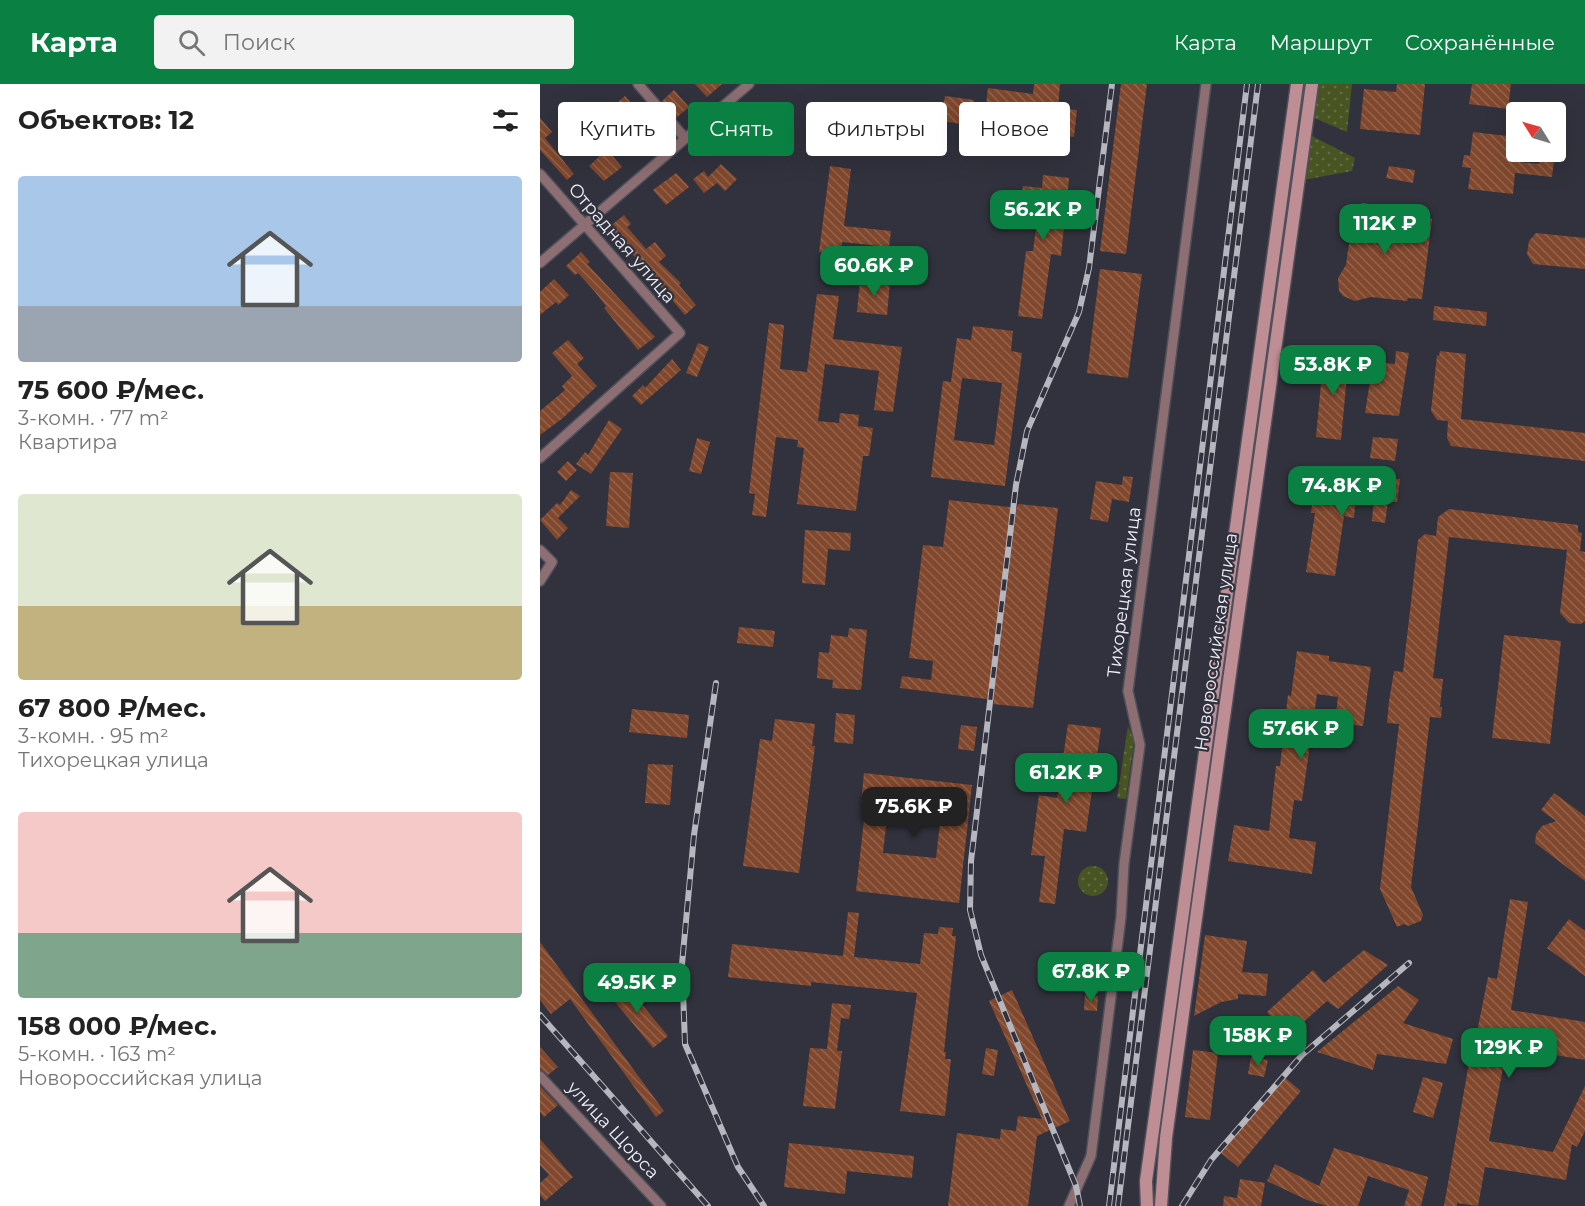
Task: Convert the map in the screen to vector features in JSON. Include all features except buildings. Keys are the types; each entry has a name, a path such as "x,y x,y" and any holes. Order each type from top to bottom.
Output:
{"main road":[{"name":"Новороссийская улица","path":"1147,1206 1146,1181 1166,1023 1297,84"},
{"name":"Новороссийская улица","path":"1161,1206 1166,1138 1312,84"}],"street":[{"path":"638,84 685,138"},
{"path":"540,263 749,84"},
{"name":"Тихорецкая улица","path":"1069,1206 1091,1156 1121,917 1124,864 1140,745 1128,691 1206,84"},
{"name":"Отрадная улица","path":"540,174 680,333 540,458"},
{"path":"540,550 552,562 540,581"},
{"name":"улица Щорса","path":"540,1076 661,1206"}],"green space":[{"path":"1318,84 1352,84 1347,132 1312,117"},
{"path":"1310,135 1355,158 1352,171 1303,180"},
{"path":"1128,726 1134,741 1126,799 1117,798"},
{"path":"1093,866 1104,870 1108,881 1104,892 1093,896 1082,892 1078,881 1082,870"}],"railway":[{"path":"1080,1206 1076,1186 981,955 970,910 971,861 1016,485 1027,431 1079,312 1089,268 1112,84"},
{"path":"1109,1206 1247,84"},
{"path":"1118,1206 1258,84"},
{"path":"716,683 694,835 682,964 685,1044 738,1167 764,1206"},
{"path":"1182,1206 1211,1160 1302,1055 1409,963"},
{"path":"540,1015 708,1206"}]}
